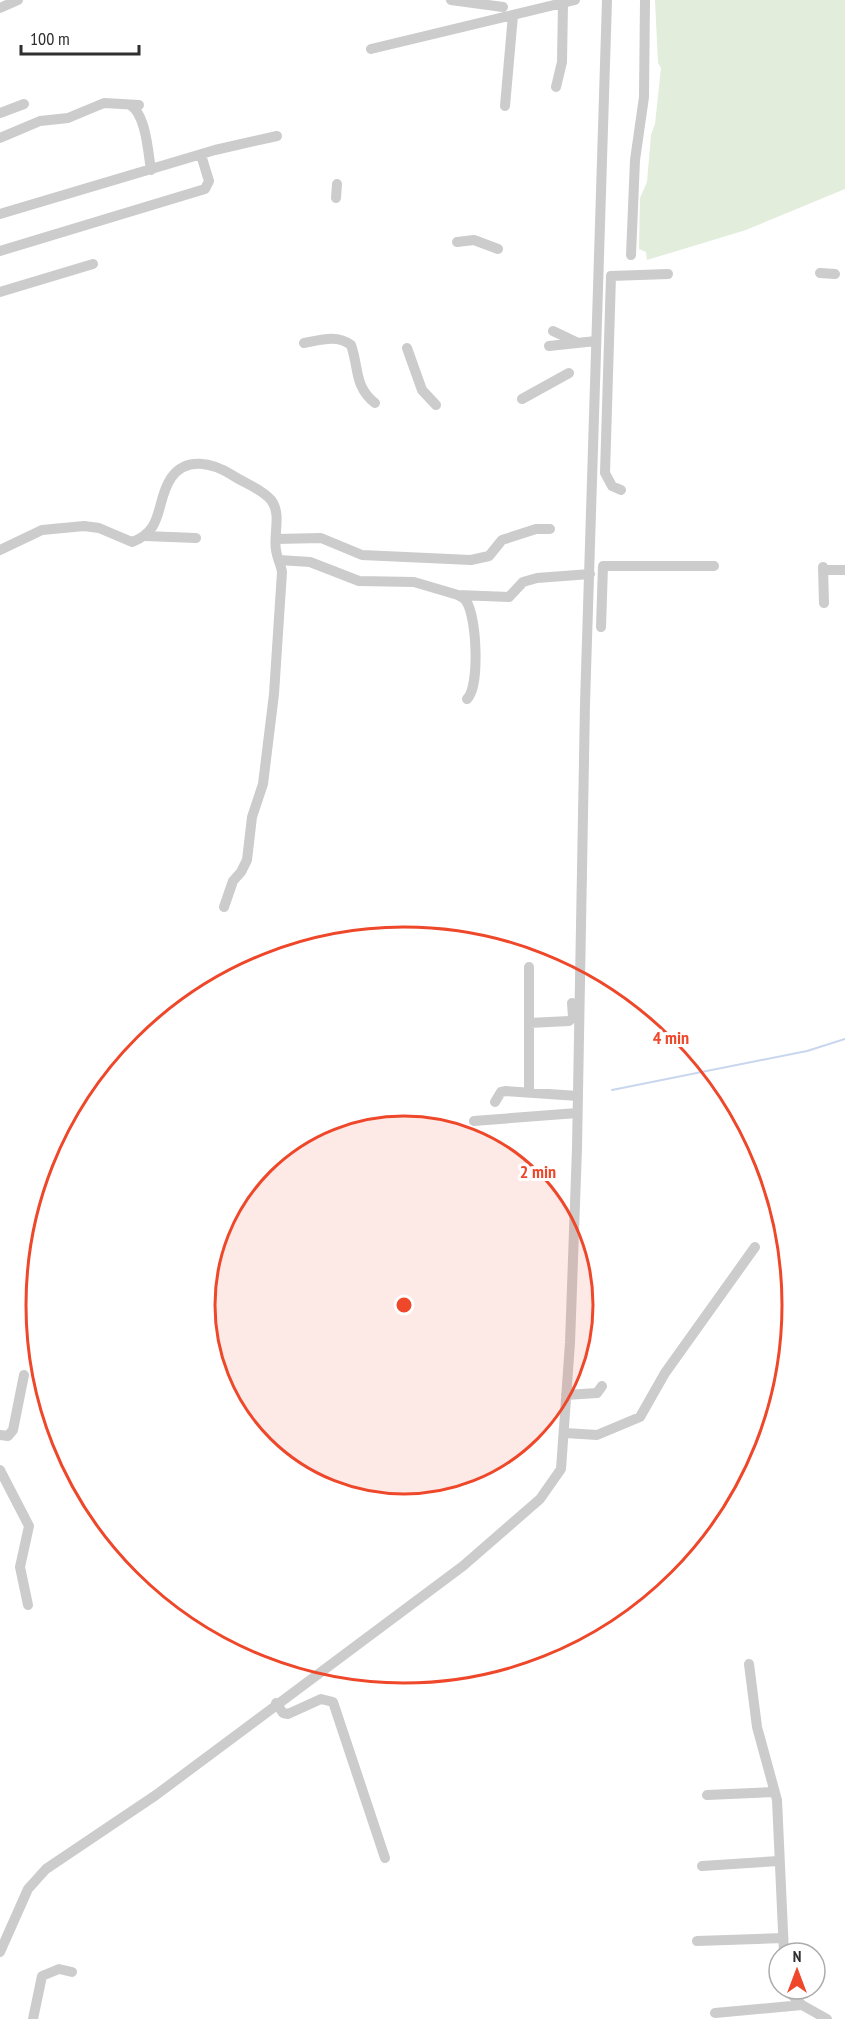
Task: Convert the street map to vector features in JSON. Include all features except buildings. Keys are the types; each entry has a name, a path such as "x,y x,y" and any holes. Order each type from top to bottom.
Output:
{"street":[{"path":"0,8 18,0"},
{"path":"451,0 506,7"},
{"path":"0,1952 28,1888 46,1869 156,1795 276,1703 463,1566 540,1499 561,1469 565,1433 578,1113 576,1015 607,0"},
{"path":"631,255 635,160 644,97 645,0"},
{"path":"370,49 506,7 569,1 562,62 556,87"},
{"path":"505,106 506,7"},
{"path":"0,138 40,121 68,118 104,103 134,105 143,121 150,170"},
{"path":"0,113 24,104"},
{"path":"0,214 201,155 277,136"},
{"path":"0,251 205,189 209,182 201,155"},
{"path":"336,198 337,184"},
{"path":"456,242 474,240 498,249"},
{"path":"0,292 93,264"},
{"path":"820,273 835,274"},
{"path":"621,490 612,486 605,473 611,276 668,274"},
{"path":"553,331 577,342 595,346"},
{"path":"304,343 321,339 344,339 351,345 356,377 368,398 375,403"},
{"path":"549,346 577,342"},
{"path":"406,348 422,390 436,405"},
{"path":"522,399 569,374"},
{"path":"145,536 158,517 171,478 179,469 197,463 230,473 272,501 276,514 276,539 282,572 274,694 263,784 252,817 247,860 242,872 233,881 224,907"},
{"path":"0,550 42,531 84,525 132,542 145,536 196,538"},
{"path":"276,539 321,538 362,555 471,560 489,556 502,540 536,529 550,529"},
{"path":"279,560 310,562 359,581 414,582 458,595 509,597 523,582 537,578 590,574"},
{"path":"601,627 603,566 714,566"},
{"path":"824,603 823,568 845,570"},
{"path":"458,595 466,601 472,616 475,684 472,694 467,699"},
{"path":"529,967 529,1092"},
{"path":"572,1003 576,1015"},
{"path":"529,1023 556,1023 576,1015"},
{"path":"495,1102 501,1092 506,1091 578,1096"},
{"path":"474,1121 578,1113"},
{"path":"565,1433 597,1435 640,1417 665,1373 755,1247"},
{"path":"0,1435 9,1436 14,1430 24,1374"},
{"path":"566,1395 593,1395 602,1386"},
{"path":"0,1470 26,1516 29,1526 20,1568 28,1605"},
{"path":"749,1664 757,1727 777,1800 783,1941"},
{"path":"276,1703 283,1713 288,1714 321,1699 333,1702 385,1858"},
{"path":"707,1795 774,1792"},
{"path":"702,1866 779,1861"},
{"path":"697,1941 783,1938"},
{"path":"33,2019 42,1976 59,1969 72,1972"},
{"path":"798,2001 827,2019"},
{"path":"715,2013 802,2005"}],"green space":[{"path":"655,0 845,0 845,189 746,230 647,260 646,252 639,249 640,198 647,182 661,68 658,63"}],"waterway":[{"path":"612,1090 807,1051 845,1039"}]}
